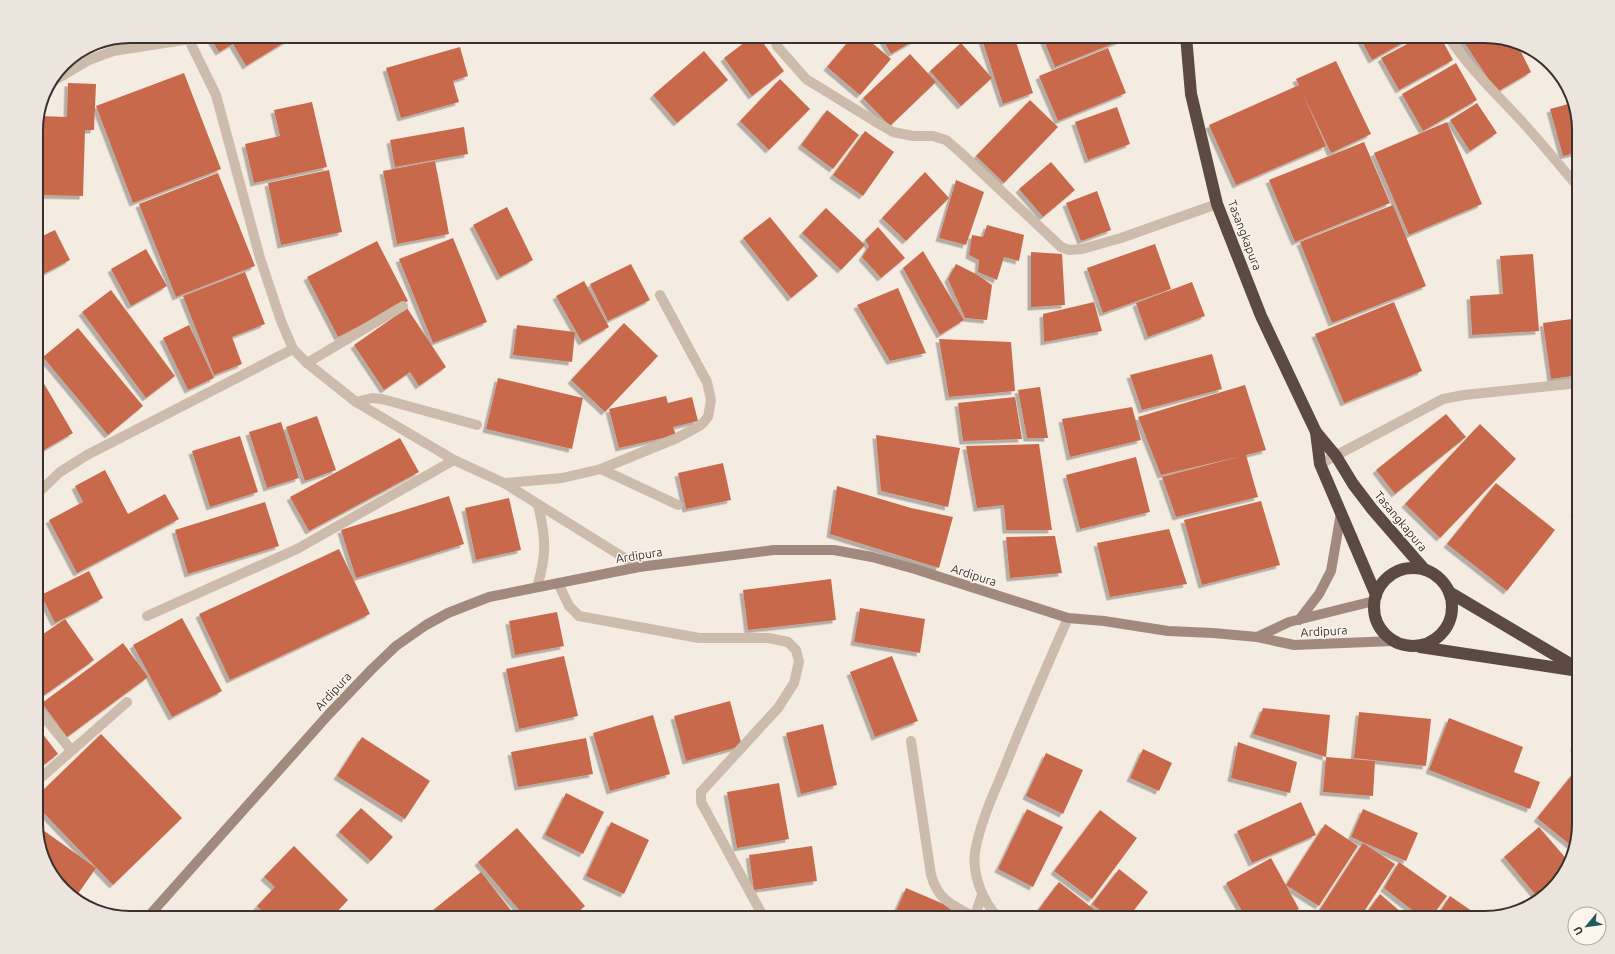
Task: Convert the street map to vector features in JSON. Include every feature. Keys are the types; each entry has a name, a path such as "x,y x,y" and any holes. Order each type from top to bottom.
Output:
{"highway":[{"name":"Tasangkapura","path":"1186,43 1190,94 1217,204 1262,316 1316,432 1336,456 1372,509 1424,569"},
{"name":"Tasangkapura","path":"1316,432 1320,464 1375,598"},
{"path":"1415,647 1433,641 1446,628 1451,616 1452,604 1449,592 1443,582 1434,574 1424,569 1412,568 1400,570 1389,575 1381,584 1375,598 1374,612 1377,624 1393,641 1415,647 1572,669"},
{"path":"1449,592 1572,666"}],"street":[{"path":"62,76 89,60 113,51 156,43"},
{"path":"191,43 216,95 260,258 281,321 293,349 307,363 356,402 454,460 504,483 538,506 639,567"},
{"path":"777,43 806,78 893,132 913,136 933,136 946,140 1061,247 1069,250 1082,249 1121,238 1217,204"},
{"path":"1453,43 1461,56 1490,90 1525,125 1572,180"},
{"path":"504,483 562,478 601,469 677,438 701,425 708,417 711,400 707,382 660,294"},
{"path":"307,363 402,306"},
{"path":"43,488 60,472 87,455 293,349"},
{"path":"1320,464 1443,399 1464,395 1572,384"},
{"path":"356,402 372,398 382,399 477,425"},
{"path":"147,616 297,549 454,460"},
{"path":"601,469 678,505"},
{"path":"537,587 544,564 545,535 538,506"},
{"path":"1299,620 1319,594 1330,571 1341,513"},
{"name":"Ardipura","path":"154,911 329,714 396,646 426,625 448,613 489,597 639,567 774,550 834,550 872,557 915,569 1068,618 1104,621 1168,632 1213,633 1257,637 1294,646 1393,641"},
{"path":"558,583 569,606 579,616 699,638 769,638 788,642 796,650 799,662 794,683 778,708 700,792 701,802 760,911"},
{"name":"Ardipura","path":"1257,637 1289,622 1375,598"},
{"path":"991,911 982,895 977,874 975,853 986,814 1068,618"},
{"path":"43,776 127,702"},
{"path":"43,716 71,750"},
{"path":"912,741 931,875 935,889 945,900 963,911"},
{"path":"976,911 982,895"}],"building":[{"path":"213,43 284,43 246,66 233,44 219,52"},
{"path":"744,43 763,43 784,71 752,96 724,58"},
{"path":"847,43 872,43 891,59 860,95 827,67"},
{"path":"885,43 910,43 891,54"},
{"path":"961,43 992,78 961,106 930,71"},
{"path":"983,43 1016,43 1033,93 1003,104"},
{"path":"1045,43 1115,43 1055,67"},
{"path":"1363,43 1402,43 1372,60"},
{"path":"1409,43 1444,43 1453,60 1399,90 1381,58"},
{"path":"1465,43 1497,44 1508,46 1521,51 1531,72 1497,92"},
{"path":"460,47 468,76 453,81 459,102 401,118 386,68"},
{"path":"1108,48 1126,93 1058,121 1039,76"},
{"path":"704,51 728,80 677,123 653,95"},
{"path":"910,54 936,82 890,126 863,98"},
{"path":"1336,61 1371,134 1331,153 1302,92 1326,146 1236,185 1209,125 1299,85 1296,79"},
{"path":"1456,63 1477,100 1423,131 1402,94"},
{"path":"184,73 221,169 133,203 96,106"},
{"path":"780,79 810,109 769,150 740,121"},
{"path":"68,83 96,84 94,130 85,130 83,196 43,195 43,124 44,116 67,117"},
{"path":"1030,100 1058,127 1004,183 976,156"},
{"path":"312,102 327,167 254,183 245,144 280,136 274,110"},
{"path":"1477,103 1497,133 1470,151 1450,120"},
{"path":"1568,104 1572,124 1572,154 1563,156 1550,109"},
{"path":"1117,107 1130,144 1088,160 1075,122"},
{"path":"827,110 859,135 833,169 801,145"},
{"path":"1447,122 1482,204 1409,235 1374,153"},
{"path":"464,127 468,154 395,167 390,140"},
{"path":"865,131 894,152 863,196 833,175"},
{"path":"1364,142 1390,203 1295,242 1269,180"},
{"path":"435,161 449,234 397,244 383,171"},
{"path":"1051,162 1075,190 1043,217 1019,189"},
{"path":"329,170 342,232 281,245 268,183"},
{"path":"925,172 949,198 906,241 882,218"},
{"path":"218,173 255,266 176,297 139,204"},
{"path":"956,180 984,192 966,245 939,238"},
{"path":"1097,191 1111,230 1081,241 1066,203"},
{"path":"1393,205 1426,286 1332,323 1300,242"},
{"path":"507,207 533,260 500,277 473,225"},
{"path":"826,208 865,245 841,270 802,233"},
{"path":"770,217 818,276 791,298 743,238"},
{"path":"987,225 1024,235 1019,261 1004,257 997,280 978,272 979,260 969,255 972,235 983,237"},
{"path":"878,227 905,258 881,278 862,257 869,246 865,240"},
{"path":"55,230 70,260 43,274 43,236"},
{"path":"453,238 487,322 433,343 399,259"},
{"path":"377,241 408,301 338,337 307,277"},
{"path":"1155,244 1171,289 1103,313 1087,268"},
{"path":"146,249 167,286 131,306 111,269"},
{"path":"923,251 964,320 940,335 903,268"},
{"path":"1031,252 1062,254 1065,305 1031,307"},
{"path":"1533,254 1539,331 1472,335 1470,296 1503,294 1500,256"},
{"path":"631,264 650,300 608,321 590,284"},
{"path":"956,264 976,274 992,285 987,320 965,318 948,279"},
{"path":"245,272 265,324 232,337 242,364 214,375 183,296"},
{"path":"584,281 609,327 582,342 556,296"},
{"path":"1192,282 1205,316 1148,337 1136,303"},
{"path":"898,288 926,353 890,361 857,305"},
{"path":"111,290 175,376 146,398 82,312"},
{"path":"1094,302 1102,331 1044,342 1043,314"},
{"path":"1394,302 1422,371 1344,403 1315,334"},
{"path":"407,308 446,367 419,386 410,372 384,390 354,345"},
{"path":"1572,319 1572,376 1551,379 1543,323"},
{"path":"624,323 658,356 605,412 571,380"},
{"path":"189,325 214,378 188,390 163,338"},
{"path":"517,325 575,332 572,362 513,355"},
{"path":"78,328 143,406 108,435 43,357"},
{"path":"939,339 1011,342 1015,391 949,397"},
{"path":"1212,354 1222,389 1142,410 1130,375"},
{"path":"498,378 583,398 572,449 486,429"},
{"path":"43,382 73,433 43,451"},
{"path":"1245,385 1266,450 1246,455 1258,497 1176,517 1162,477 1242,456 1161,475 1138,417"},
{"path":"1040,387 1048,438 1027,438 1018,390"},
{"path":"666,396 668,403 692,397 698,421 673,427 676,435 619,448 609,409"},
{"path":"1015,397 1022,439 963,441 958,403"},
{"path":"1132,407 1141,440 1070,457 1062,419"},
{"path":"1446,414 1466,437 1395,494 1376,470"},
{"path":"317,416 336,470 305,481 286,427"},
{"path":"281,422 299,478 267,488 249,432"},
{"path":"1480,424 1516,459 1440,538 1405,504"},
{"path":"876,435 960,448 948,507 881,491"},
{"path":"240,436 258,492 210,507 192,451"},
{"path":"400,438 419,472 309,531 290,497"},
{"path":"1039,444 1052,530 1006,530 1004,505 977,508 966,446"},
{"path":"1136,457 1150,512 1080,529 1066,475"},
{"path":"723,463 731,500 686,509 678,473"},
{"path":"105,470 128,514 165,494 179,519 77,573 49,520 83,502 75,486"},
{"path":"1496,483 1555,530 1507,591 1447,544"},
{"path":"837,486 911,508 953,517 939,568 830,534"},
{"path":"449,496 464,544 356,578 341,530"},
{"path":"509,498 521,550 476,560 465,508"},
{"path":"1261,501 1280,565 1202,585 1184,520"},
{"path":"265,502 279,546 188,574 175,530"},
{"path":"1169,529 1187,584 1110,597 1097,543"},
{"path":"1055,536 1062,573 1010,578 1006,537"},
{"path":"339,549 370,614 230,680 199,614"},
{"path":"89,571 103,598 55,623 43,599 43,594"},
{"path":"831,579 836,620 748,630 743,590"},
{"path":"860,608 925,619 920,653 854,642"},
{"path":"557,612 564,646 515,655 509,621"},
{"path":"182,618 222,691 172,717 133,645"},
{"path":"65,619 94,660 43,696 43,634"},
{"path":"123,643 148,677 67,737 43,702"},
{"path":"564,656 578,716 519,729 506,669"},
{"path":"892,656 918,721 875,737 850,672"},
{"path":"730,701 742,746 686,761 674,716"},
{"path":"1263,708 1330,715 1326,757 1253,734"},
{"path":"1359,712 1431,719 1426,766 1354,758"},
{"path":"653,715 670,774 610,791 593,733"},
{"path":"1449,718 1523,747 1514,772 1540,782 1530,809 1429,770"},
{"path":"823,724 837,785 801,794 786,733"},
{"path":"43,734 58,754 43,766"},
{"path":"101,734 182,818 113,885 43,812 43,790"},
{"path":"362,737 430,781 405,819 337,776"},
{"path":"586,738 593,774 518,787 511,752"},
{"path":"1238,742 1297,762 1290,793 1231,778"},
{"path":"1143,749 1172,763 1159,791 1130,778"},
{"path":"1046,753 1083,770 1063,814 1026,796"},
{"path":"1326,757 1375,761 1373,796 1323,792"},
{"path":"1572,775 1572,824 1570,844 1537,818"},
{"path":"779,783 789,839 737,848 727,792"},
{"path":"566,793 604,812 583,854 545,835"},
{"path":"1301,802 1316,835 1252,863 1237,831"},
{"path":"361,808 393,837 371,861 339,832"},
{"path":"1027,809 1063,827 1033,887 998,869"},
{"path":"1363,809 1418,833 1406,861 1351,837"},
{"path":"1100,810 1137,838 1092,899 1054,871"},
{"path":"611,822 649,840 624,894 586,876"},
{"path":"1325,824 1358,846 1319,906 1286,885"},
{"path":"1539,827 1565,857 1560,868 1547,886 1535,895 1504,857"},
{"path":"517,828 585,906 580,911 520,911 478,862"},
{"path":"43,830 96,868 78,894 77,893 68,886 52,863"},
{"path":"1363,843 1395,864 1365,911 1319,911"},
{"path":"294,846 348,900 338,911 262,911 257,906 275,887 264,877"},
{"path":"812,846 817,881 754,890 749,855"},
{"path":"1271,858 1299,909 1295,911 1242,911 1226,883"},
{"path":"1399,862 1447,896 1436,911 1413,911 1384,888"},
{"path":"1119,869 1148,892 1133,911 1101,911 1092,904"},
{"path":"481,872 512,911 432,911"},
{"path":"1059,882 1096,911 1037,911"},
{"path":"906,888 953,908 952,911 896,911"},
{"path":"1380,894 1400,911 1368,911"},
{"path":"1450,896 1472,911 1440,911"}]}
